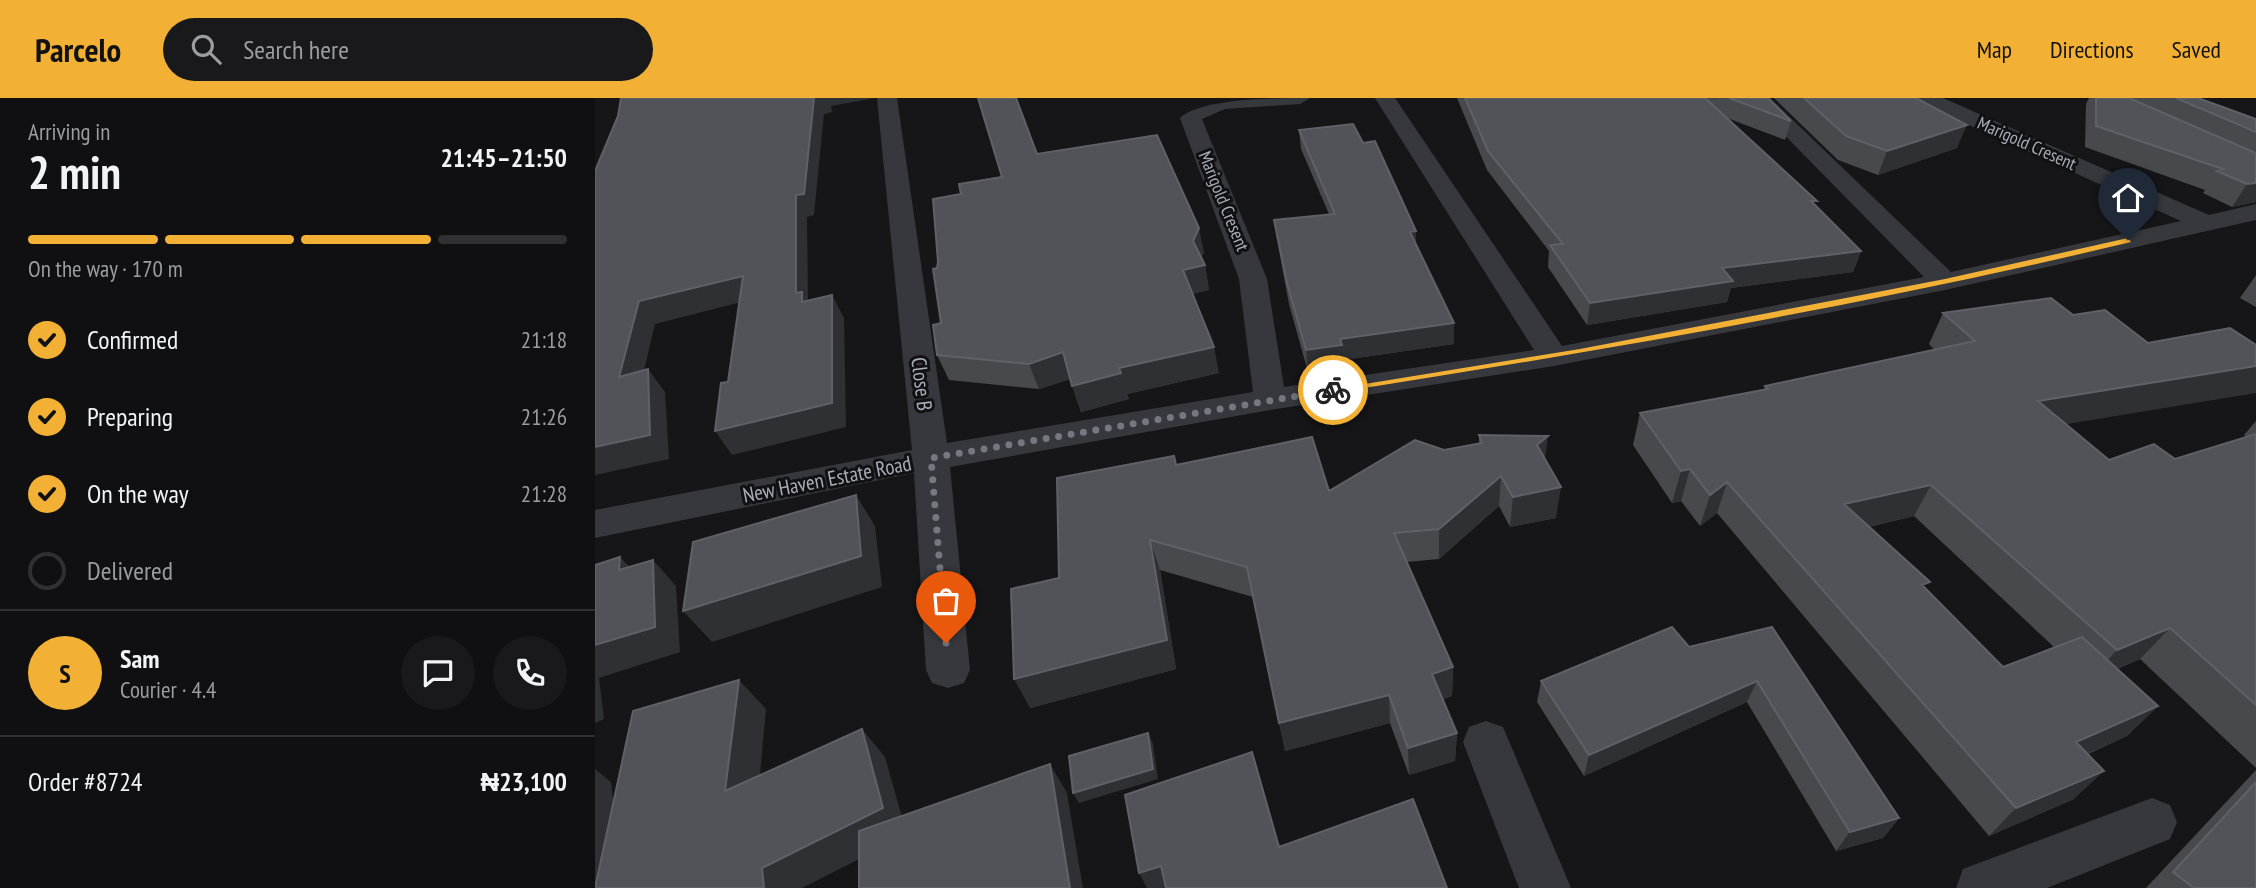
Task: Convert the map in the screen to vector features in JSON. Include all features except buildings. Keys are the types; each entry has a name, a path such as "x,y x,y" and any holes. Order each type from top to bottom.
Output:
{"street":[{"name":"Close B","path":"887,98 931,458 948,670"},
{"name":"Marigold Cresent","path":"1270,400 1253,279 1191,118 1196,110 1243,99 1300,98"},
{"path":"1385,98 1554,357"},
{"path":"1758,98 1945,282"},
{"name":"Marigold Cresent","path":"1925,98 2206,223"},
{"name":"New Haven Estate Road","path":"595,524 931,458 1270,400 1554,357 1945,282 2256,212"},
{"path":"1486,742 1545,888"},
{"path":"1982,888 2152,822"}],"way so far":[{"path":"946,643 931,458 1333,390"}],"route":[{"path":"1333,390 1580,352 1945,282 2128,240"}]}
